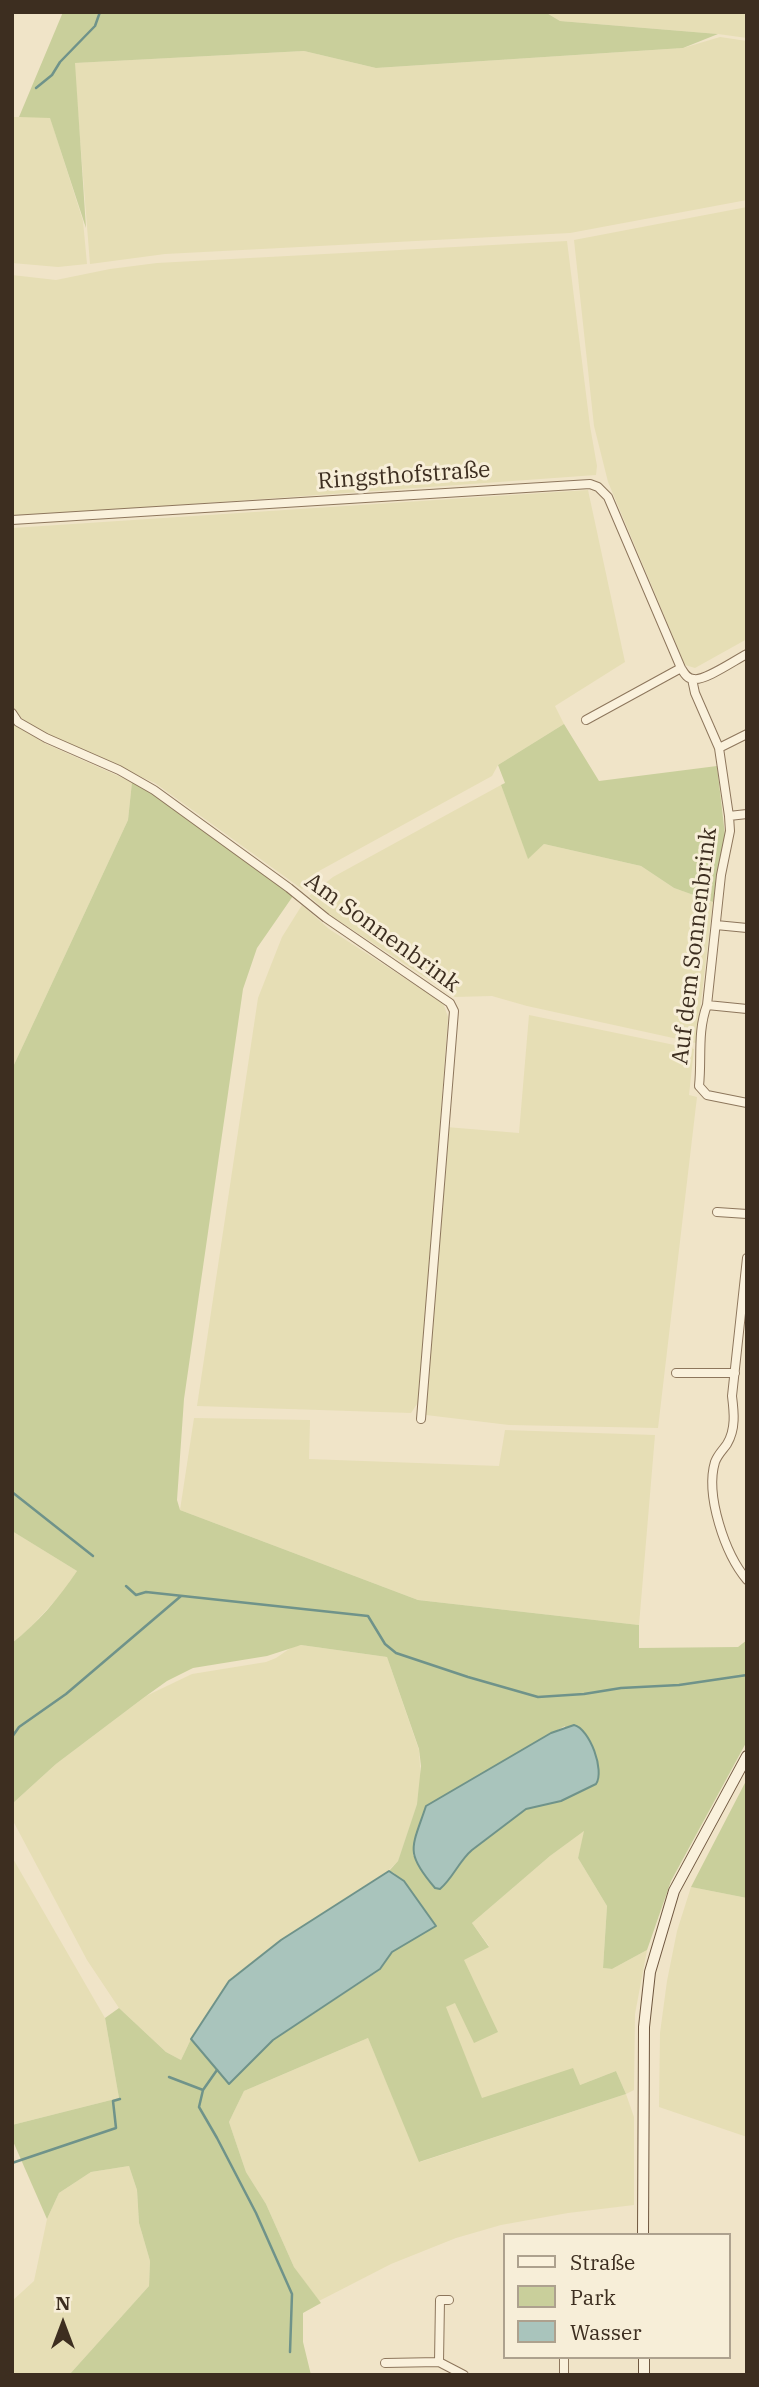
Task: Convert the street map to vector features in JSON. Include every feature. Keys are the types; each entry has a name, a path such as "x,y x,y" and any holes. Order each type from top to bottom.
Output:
{"main road":[{"path":"643,2233 644,2027 650,1972 674,1891 747,1756"}],"street":[{"name":"Ringsthofstraße","path":"12,520 590,484 598,487 608,497 681,668 692,679"},
{"path":"692,679 706,676 747,654"},
{"path":"586,720 681,668"},
{"name":"Auf dem Sonnenbrink","path":"692,679 695,693 719,748 730,831 721,875 707,1005 699,1048 702,1059 699,1086 707,1095 747,1103"},
{"name":"Am Sonnenbrink","path":"12,713 19,722 46,738 154,790 313,908 450,1003 454,1011 421,1419"},
{"path":"719,748 747,734"},
{"path":"729,816 747,814"},
{"path":"716,925 747,928"},
{"path":"707,1005 747,1009"},
{"path":"717,1212 747,1214"},
{"path":"747,1258 742,1353 735,1373 732,1396 734,1418 728,1443 715,1462 712,1485 726,1546 747,1580"},
{"path":"677,1373 735,1373"},
{"path":"439,2362 440,2300 449,2300"},
{"path":"384,2363 439,2362 464,2375"}],"shaded area":[{"path":"545,12 747,12 747,38 560,21"},
{"path":"720,37 747,41 747,200 570,233 165,254 90,264 74,63 304,51 376,68 683,48"},
{"path":"12,117 50,117 83,221 87,264 58,267 12,263"},
{"path":"747,207 747,639 695,668 685,665 608,482 594,426 574,240"},
{"path":"567,241 596,475 12,517 12,275 56,280 157,263"},
{"path":"588,490 625,662 555,706 564,724 498,765 492,776 319,871 302,889 155,783 45,735 22,719 12,706 12,528"},
{"path":"12,721 46,744 132,782 128,820 12,1069"},
{"path":"501,785 528,858 544,844 641,866 674,888 713,902 696,1043 492,996 455,997 330,915 309,896 333,877"},
{"path":"302,905 329,929 443,1003 448,1017 419,1401 411,1413 197,1406 258,998 282,937"},
{"path":"529,1015 694,1049 689,1095 697,1097 658,1428 509,1425 426,1415 446,1127 519,1133"},
{"path":"194,1418 310,1420 309,1459 499,1466 505,1430 655,1435 639,1625 418,1600 180,1510"},
{"path":"12,1531 77,1571 64,1591 28,1630 12,1643"},
{"path":"301,1645 387,1657 419,1750 421,1782 417,1804 398,1861 388,1871 281,1940 229,1981 191,2039 181,2060 166,2052 119,2008 87,1960 12,1819 12,1804 56,1764 146,1696 192,1674 266,1662 292,1647"},
{"path":"585,1830 578,1858 607,1906 603,1968 612,1969 647,1950 635,2014 634,2090 626,2094 616,2071 580,2085 482,2099 445,2007 454,2003 439,1971 489,1946 472,1923 550,1856"},
{"path":"12,1857 105,2018 119,2098 12,2125"},
{"path":"691,1887 747,1898 747,2137 659,2107 660,2033 667,1981 677,1931"},
{"path":"368,2038 420,2162 626,2094 634,2117 634,2205 501,2225 456,2238 391,2264 319,2301 294,2267 266,2204 246,2172 229,2122 244,2091"},
{"path":"129,2166 137,2190 139,2223 150,2261 149,2286 69,2375 12,2375 12,2301 34,2281 47,2219 59,2193 91,2172"}],"green space":[{"path":"63,12 545,12 560,21 718,34 683,48 376,68 304,51 75,63 86,228 50,118 19,117"},
{"path":"564,724 599,781 717,766 725,835 713,902 674,888 641,866 544,844 528,859 501,785 505,783 498,765"},
{"path":"132,782 153,792 293,896 257,948 243,989 184,1399 177,1500 180,1510 418,1600 639,1625 639,1648 738,1647 747,1640 747,1741 671,1881 647,1950 612,1969 603,1968 607,1906 578,1858 584,1831 550,1856 472,1923 489,1947 464,1960 498,2032 474,2043 455,2003 446,2007 482,2098 573,2068 580,2085 616,2071 626,2094 419,2162 368,2038 244,2091 229,2122 246,2172 266,2204 294,2267 321,2303 303,2313 303,2342 311,2375 69,2375 149,2286 150,2261 139,2223 137,2190 129,2166 91,2172 59,2193 47,2219 12,2139 12,2125 119,2098 105,2018 119,2008 166,2052 181,2060 191,2039 229,2084 273,2040 380,1970 392,1952 436,1926 394,1873 389,1871 398,1861 417,1804 421,1766 419,1749 387,1657 301,1645 267,1656 193,1668 167,1681 146,1696 56,1764 12,1804 12,1643 48,1610 77,1571 12,1531 12,1069 128,820","holes":["565,1726 534,1806 526,1809 472,1850 440,1889 413,1855 420,1825 534,1743"]},
{"path":"747,1779 747,1898 691,1887"}],"water":[{"path":"574,1725 585,1734 594,1751 599,1770 596,1784 561,1801 526,1809 472,1850 445,1885 440,1889 435,1888 419,1866 414,1849 426,1806 551,1733"},
{"path":"389,1871 404,1881 436,1926 392,1952 380,1969 273,2040 229,2084 191,2039 229,1981 281,1940"}],"waterway":[{"path":"36,88 52,75 60,62 95,26 100,12"},
{"path":"12,1492 93,1556"},
{"path":"126,1586 136,1595 146,1592 368,1616 385,1644 396,1653 538,1697 679,1685 747,1675"},
{"path":"12,1737 19,1727 66,1694 181,1596"},
{"path":"169,2077 203,2090 217,2070"},
{"path":"203,2090 199,2107 256,2213 292,2294 290,2352"},
{"path":"12,2163 116,2128 113,2101 120,2099"}]}
